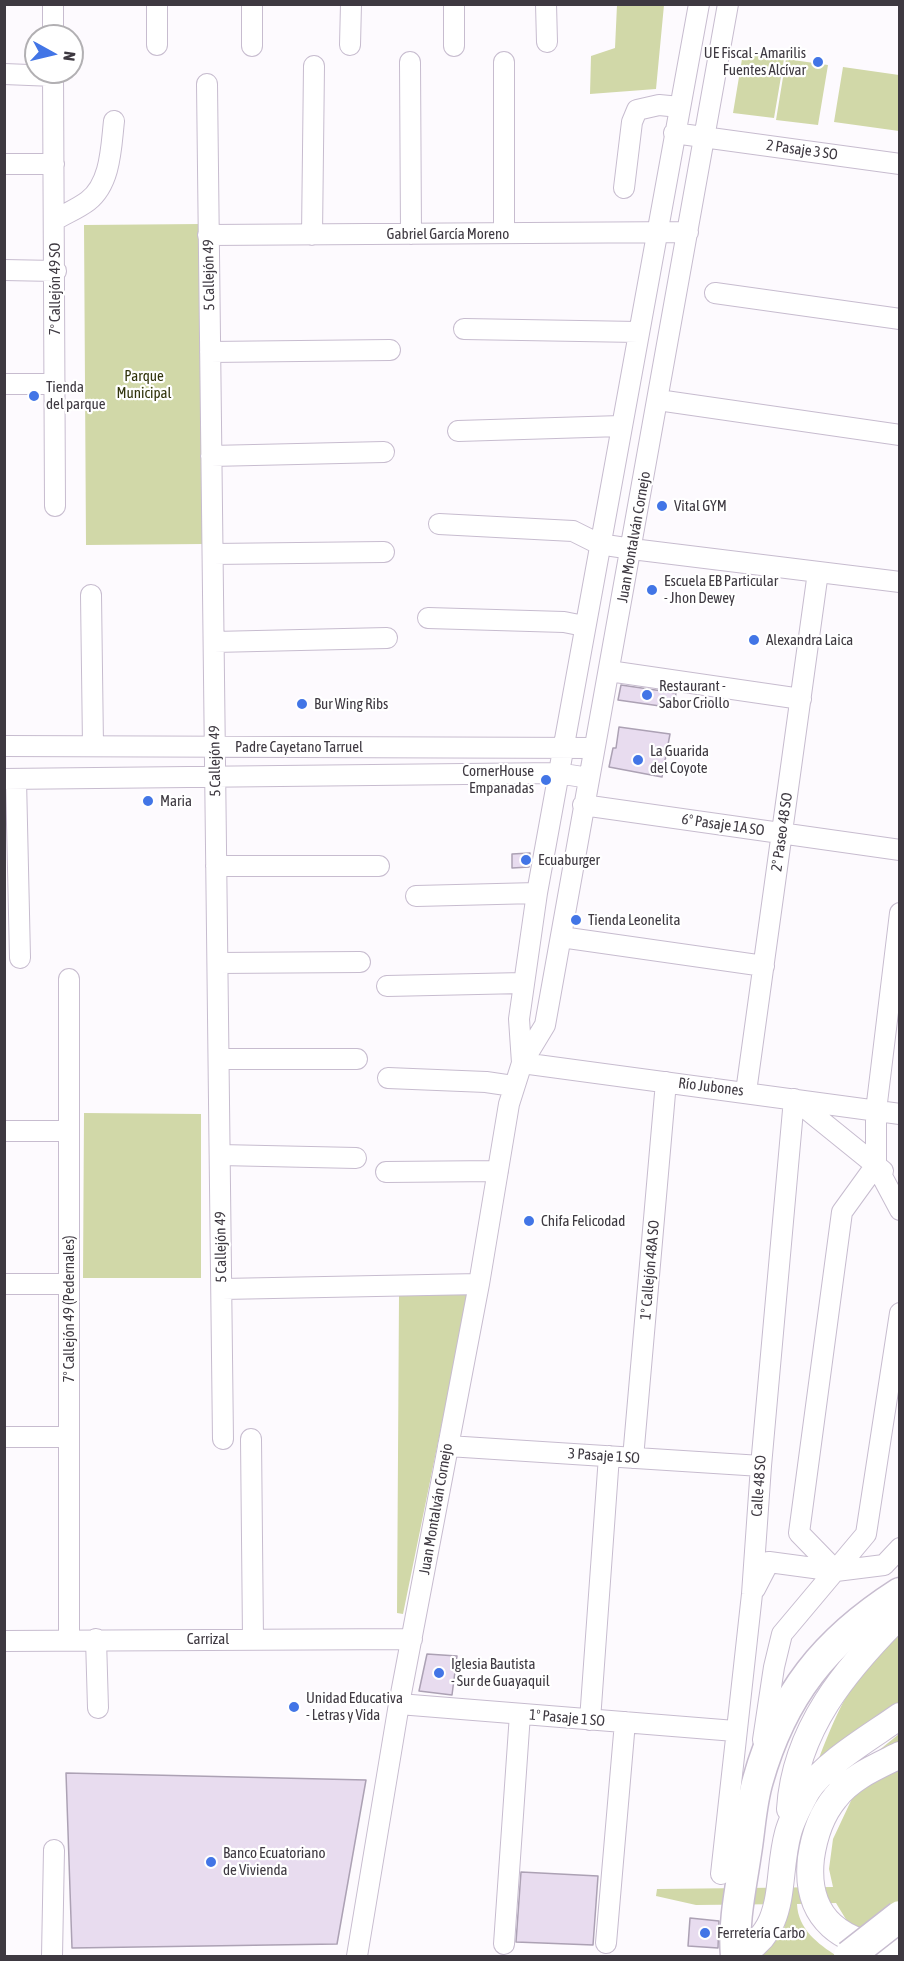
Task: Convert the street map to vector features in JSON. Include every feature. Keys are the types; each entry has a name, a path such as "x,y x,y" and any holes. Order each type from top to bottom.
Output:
{"highway":[{"path":"736,1956 735,1922 757,1782 771,1741 786,1710 818,1660 841,1635 900,1593"},
{"path":"849,1956 900,1916"}],"main road":[{"path":"736,1956 758,1943 773,1920 795,1780 813,1724 843,1676 900,1616"},
{"path":"788,1833 799,1806 820,1775 900,1716"},
{"path":"900,1755 856,1778 834,1799 816,1833 810,1870 814,1901 821,1914 838,1931 862,1943 900,1950"}],"street":[{"path":"53,4 53,24"},
{"path":"157,4 157,45"},
{"path":"252,4 252,46"},
{"path":"351,4 351,45"},
{"path":"454,4 454,46"},
{"path":"546,4 547,42"},
{"name":"Juan Montalván Cornejo","path":"522,1063 519,1019 522,983 557,773 699,4"},
{"name":"Juan Montalván Cornejo","path":"357,1956 399,1704 479,1284 513,1086 522,1063 545,1025 728,4"},
{"path":"410,62 411,234"},
{"path":"504,62 504,233"},
{"path":"312,234 314,66"},
{"path":"4,74 24,74"},
{"name":"7º Callejón 49 SO","path":"54,84 55,506"},
{"name":"5 Callejón 49","path":"207,84 224,1439"},
{"path":"624,188 632,122 637,110 659,105 680,106"},
{"path":"55,220 88,201 98,190 105,176 114,121"},
{"name":"2 Pasaje 3 SO","path":"675,133 900,164"},
{"path":"4,164 54,164"},
{"name":"Gabriel García Moreno","path":"208,235 688,232"},
{"path":"4,270 56,271"},
{"path":"715,293 900,319"},
{"path":"464,329 638,332"},
{"path":"210,352 390,350"},
{"path":"4,384 55,384"},
{"path":"658,400 900,435"},
{"path":"458,431 621,426"},
{"path":"211,456 384,452"},
{"path":"439,524 573,531 599,544 900,582"},
{"path":"213,554 384,552"},
{"name":"2° Paseo 48 SO","path":"746,1092 818,572"},
{"path":"91,595 93,746"},
{"path":"428,618 564,622 584,626"},
{"path":"214,642 387,638"},
{"path":"609,670 801,699"},
{"name":"Padre Cayetano Tarruel","path":"4,746 594,748"},
{"name":"Padre Cayetano Tarruel","path":"10,779 557,773 589,778"},
{"path":"10,779 20,958"},
{"name":"6° Pasaje 1A SO","path":"583,805 900,850"},
{"path":"216,866 379,866"},
{"path":"416,896 537,893"},
{"path":"900,913 896,979 876,1111 876,1165 900,1210"},
{"path":"561,937 764,966"},
{"path":"218,963 360,962"},
{"name":"7° Callejón 49 (Pedernales)","path":"69,979 69,1639"},
{"path":"387,986 522,983"},
{"path":"219,1059 357,1059"},
{"name":"Río Jubones","path":"522,1063 900,1114"},
{"path":"388,1078 486,1082 513,1086"},
{"name":"1° Callejón 48A SO","path":"633,1458 666,1082"},
{"path":"794,1099 900,1185"},
{"name":"Calle 48 SO","path":"721,1874 735,1731 752,1594 760,1466 794,1099"},
{"path":"4,1131 69,1131"},
{"path":"220,1155 357,1158"},
{"path":"836,1571 798,1533 842,1212 876,1165"},
{"path":"386,1172 498,1171"},
{"path":"4,1284 69,1284"},
{"path":"222,1289 479,1284"},
{"path":"757,1782 774,1667 782,1634 866,1534 900,1313"},
{"path":"4,1437 69,1437"},
{"path":"251,1439 253,1639"},
{"name":"3 Pasaje 1 SO","path":"448,1446 760,1466"},
{"path":"590,1719 609,1456"},
{"path":"752,1594 769,1562 836,1571 884,1565 900,1548"},
{"path":"96,1639 98,1708"},
{"name":"Carrizal","path":"4,1641 412,1639"},
{"name":"1° Pasaje 1 SO","path":"399,1704 735,1731"},
{"path":"504,1944 520,1714"},
{"path":"606,1943 624,1722"},
{"path":"52,1956 54,1850"}],"green space":[{"path":"617,5 664,5 656,89 590,94 591,56 615,48"},
{"path":"743,53 784,59 774,118 733,113"},
{"path":"786,59 828,65 818,125 776,120"},
{"path":"843,67 899,75 899,131 834,122"},
{"name":"Parque Municipal","path":"201,224 204,544 86,545 84,225"},
{"path":"84,1113 201,1114 201,1278 83,1278"},
{"path":"469,1290 403,1614 397,1613 399,1296"},
{"path":"899,1634 899,1702 819,1758 834,1721 859,1676"},
{"path":"899,1734 899,1942 850,1926 836,1903 797,1904 801,1921 810,1935 837,1956 762,1956 782,1934 791,1904 696,1905 656,1896 657,1889 833,1887 829,1869 833,1839 872,1756"}],"building":[{"name":"Restaurant - Sabor Criollo","path":"621,685 676,693 674,708 618,700"},
{"path":"619,727 670,734 662,777 609,767 613,748 616,748"},
{"path":"530,853 529,867 512,868 512,854"},
{"name":"Iglesia Bautista - Sur de Guayaquil","path":"427,1654 457,1656 452,1695 419,1691"},
{"name":"Banco Ecuatoriano de Vivienda","path":"66,1773 366,1780 337,1944 72,1948"},
{"path":"521,1872 598,1876 593,1945 516,1942"},
{"name":"Ferretería Carbo","path":"690,1918 719,1921 718,1948 688,1946"}],"place":[{"name":"UE Fiscal - Amarilis Fuentes Alcívar","path":"818,62"},
{"name":"Tienda del parque","path":"34,396"},
{"name":"Vital GYM","path":"662,506"},
{"name":"Escuela EB Particular - Jhon Dewey","path":"652,590"},
{"name":"Alexandra Laica","path":"754,640"},
{"name":"Restaurant - Sabor Criollo","path":"647,695"},
{"name":"Bur Wing Ribs","path":"302,704"},
{"name":"La Guarida del Coyote","path":"638,760"},
{"name":"CornerHouse Empanadas","path":"546,780"},
{"name":"Maria","path":"148,801"},
{"name":"Ecuaburger","path":"526,860"},
{"name":"Tienda Leonelita","path":"576,920"},
{"name":"Chifa Felicodad","path":"529,1221"},
{"name":"Iglesia Bautista - Sur de Guayaquil","path":"439,1673"},
{"name":"Unidad Educativa - Letras y Vida","path":"294,1707"},
{"name":"Banco Ecuatoriano de Vivienda","path":"211,1862"},
{"name":"Ferretería Carbo","path":"705,1933"}]}
